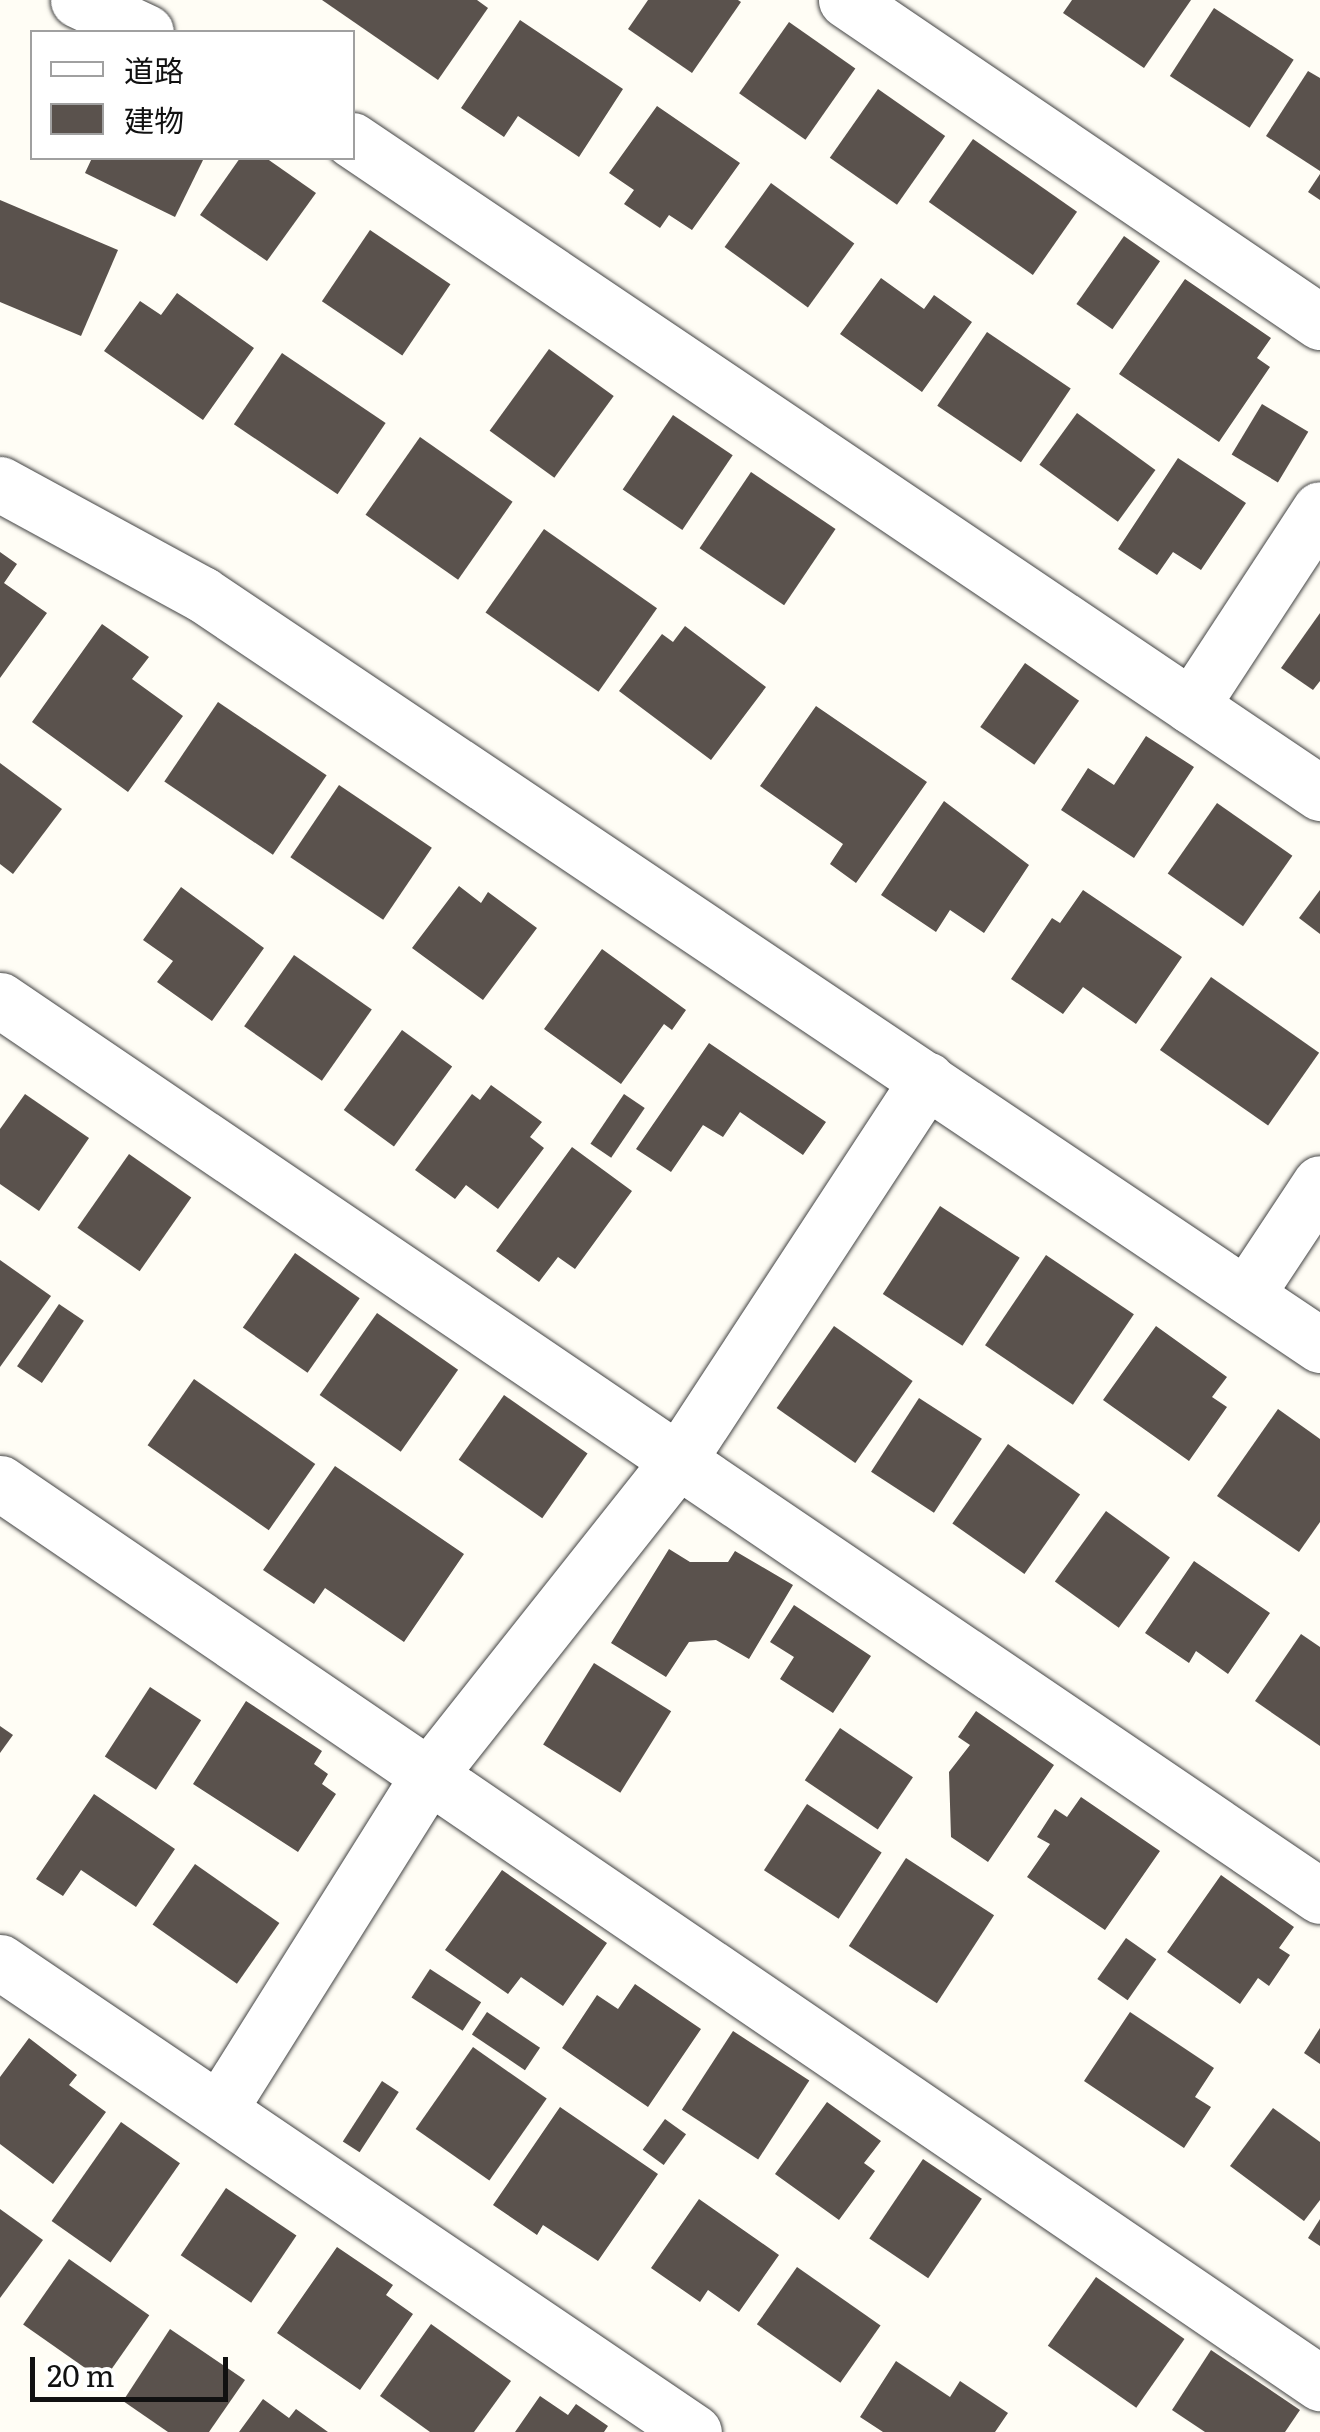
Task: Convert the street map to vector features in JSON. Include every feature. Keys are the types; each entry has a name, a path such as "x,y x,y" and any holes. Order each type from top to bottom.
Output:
{"street":[{"path":"78,0 142,30"},
{"path":"846,0 1320,322"},
{"path":"355,142 1320,793"},
{"path":"0,484 202,594 1320,1345"},
{"path":"1191,706 1320,509"},
{"path":"0,1000 1320,1896"},
{"path":"220,2108 428,1776 677,1462 927,1080"},
{"path":"1246,1296 1320,1183"},
{"path":"0,1483 1320,2383"},
{"path":"0,1962 694,2432"}],"building":[{"path":"322,0 477,0 488,8 438,80"},
{"path":"648,0 741,2 692,73 628,29"},
{"path":"1072,0 1191,0 1144,68 1063,13"},
{"path":"1214,8 1294,60 1250,128 1170,76"},
{"path":"520,20 623,89 579,157 518,116 504,137 461,108"},
{"path":"789,22 855,68 805,140 739,93"},
{"path":"1308,71 1320,78 1320,171 1266,136"},
{"path":"878,89 945,136 897,205 830,158"},
{"path":"657,106 740,163 692,230 669,215 660,228 624,204 634,190 609,173"},
{"path":"973,139 1077,212 1033,275 929,202"},
{"path":"91,160 203,160 175,217 85,173"},
{"path":"239,160 269,160 316,193 267,261 200,215"},
{"path":"1320,174 1320,200 1308,192"},
{"path":"771,183 854,244 808,307 725,247"},
{"path":"0,200 118,250 81,336 0,302"},
{"path":"370,230 450,284 402,356 322,301"},
{"path":"1124,236 1160,261 1112,329 1076,304"},
{"path":"881,278 924,309 934,295 972,322 922,392 840,334"},
{"path":"1185,279 1271,338 1257,358 1270,367 1219,442 1119,374"},
{"path":"177,293 254,348 203,420 104,351 140,301 161,315"},
{"path":"987,332 1071,388 1021,462 937,406"},
{"path":"549,349 614,396 554,478 490,431"},
{"path":"282,353 386,423 338,494 234,424"},
{"path":"1262,404 1308,432 1278,482 1232,455"},
{"path":"1077,413 1155,470 1118,522 1039,465"},
{"path":"673,415 733,455 682,530 623,490"},
{"path":"420,437 513,502 458,580 366,515"},
{"path":"1178,458 1246,503 1201,570 1173,552 1157,575 1118,549"},
{"path":"751,472 836,529 784,605 700,548"},
{"path":"544,529 657,608 599,692 485,613"},
{"path":"0,552 17,564 4,583 47,613 0,678"},
{"path":"1320,613 1320,681 1313,690 1281,668"},
{"path":"102,624 149,657 132,679 183,716 128,792 32,722"},
{"path":"685,626 766,687 711,760 619,691 662,634 673,642"},
{"path":"1025,663 1079,701 1034,765 980,727"},
{"path":"218,702 327,775 273,855 164,782"},
{"path":"816,706 927,782 856,883 830,864 843,844 760,786"},
{"path":"1146,736 1194,767 1134,858 1061,810 1088,768 1114,785"},
{"path":"0,763 62,809 13,874 0,864"},
{"path":"339,785 432,848 383,920 290,857"},
{"path":"944,801 1029,865 984,933 950,910 936,932 881,895"},
{"path":"1217,803 1292,856 1243,926 1168,873"},
{"path":"459,886 481,903 488,892 537,928 483,1000 412,948"},
{"path":"181,887 264,948 212,1021 157,982 173,961 143,940"},
{"path":"1083,890 1182,957 1136,1024 1083,987 1063,1014 1011,979 1052,918 1060,923"},
{"path":"1320,890 1320,934 1299,918"},
{"path":"602,949 686,1010 672,1030 664,1024 621,1084 544,1029"},
{"path":"294,955 372,1009 322,1081 244,1026"},
{"path":"1211,977 1319,1053 1268,1126 1160,1050"},
{"path":"402,1030 452,1066 394,1147 344,1110"},
{"path":"709,1043 826,1122 803,1155 740,1112 723,1137 703,1125 671,1172 636,1149"},
{"path":"491,1085 542,1122 530,1137 544,1148 498,1209 466,1185 455,1199 415,1170 472,1094 480,1100"},
{"path":"25,1094 89,1138 39,1211 0,1184 0,1129"},
{"path":"624,1094 645,1108 611,1158 590,1144"},
{"path":"572,1147 632,1191 575,1269 558,1257 539,1282 496,1251"},
{"path":"129,1154 191,1198 140,1271 77,1228"},
{"path":"940,1206 1020,1258 962,1346 883,1294"},
{"path":"295,1253 360,1298 308,1373 243,1328"},
{"path":"1046,1255 1134,1314 1073,1405 985,1345"},
{"path":"0,1260 51,1296 0,1367"},
{"path":"59,1304 84,1321 42,1383 17,1366"},
{"path":"377,1313 458,1370 401,1452 320,1395"},
{"path":"834,1326 913,1381 855,1463 777,1408"},
{"path":"1156,1326 1227,1377 1212,1397 1227,1407 1189,1461 1103,1400"},
{"path":"194,1379 315,1464 269,1530 148,1445"},
{"path":"504,1395 588,1454 542,1518 459,1460"},
{"path":"919,1398 982,1439 934,1513 871,1472"},
{"path":"1278,1409 1320,1439 1320,1522 1299,1552 1217,1496"},
{"path":"1008,1444 1080,1494 1024,1574 952,1523"},
{"path":"335,1466 464,1554 404,1642 325,1588 314,1604 263,1570"},
{"path":"1106,1511 1170,1557 1119,1628 1055,1581"},
{"path":"669,1549 690,1562 728,1562 735,1551 793,1585 749,1659 716,1640 689,1642 666,1677 611,1643"},
{"path":"1194,1561 1270,1613 1228,1674 1196,1651 1189,1663 1145,1633"},
{"path":"794,1605 871,1656 833,1713 780,1679 794,1657 770,1642"},
{"path":"1301,1634 1320,1647 1320,1746 1255,1701"},
{"path":"594,1663 671,1711 620,1793 543,1744"},
{"path":"150,1687 201,1720 156,1790 105,1757"},
{"path":"246,1701 322,1751 314,1764 328,1774 322,1784 336,1794 298,1852 193,1784"},
{"path":"976,1711 1054,1765 988,1862 951,1837 949,1772 970,1745 958,1737"},
{"path":"0,1726 13,1735 0,1753"},
{"path":"840,1728 913,1777 878,1829 805,1780"},
{"path":"94,1794 175,1849 136,1907 81,1870 63,1896 36,1879"},
{"path":"1081,1797 1160,1851 1105,1930 1027,1877 1050,1844 1037,1837 1055,1809 1067,1817"},
{"path":"807,1804 882,1852 839,1919 764,1870"},
{"path":"906,1858 994,1915 937,2003 849,1946"},
{"path":"195,1864 279,1923 237,1984 153,1925"},
{"path":"502,1870 607,1943 563,2006 521,1977 508,1994 445,1950"},
{"path":"1221,1875 1294,1927 1279,1948 1290,1955 1269,1986 1258,1978 1240,2004 1167,1952"},
{"path":"1126,1938 1156,1959 1128,2000 1097,1979"},
{"path":"430,1969 481,2002 463,2031 411,1998"},
{"path":"635,1984 701,2029 648,2107 562,2048 597,1995 618,2009"},
{"path":"487,2012 540,2048 525,2070 472,2034"},
{"path":"1130,2012 1214,2068 1195,2097 1211,2107 1184,2148 1084,2081"},
{"path":"1320,2028 1320,2064 1304,2053"},
{"path":"733,2031 809,2081 758,2159 682,2110"},
{"path":"29,2038 77,2075 69,2085 106,2112 53,2184 0,2144 0,2077"},
{"path":"473,2047 547,2099 489,2181 416,2129"},
{"path":"382,2081 399,2092 360,2152 343,2141"},
{"path":"827,2102 881,2141 864,2163 875,2171 839,2220 775,2174"},
{"path":"560,2107 658,2174 598,2261 543,2225 537,2235 493,2205"},
{"path":"1273,2108 1320,2142 1320,2200 1304,2221 1230,2166"},
{"path":"665,2119 686,2134 664,2165 643,2150"},
{"path":"121,2122 180,2163 111,2262 52,2221"},
{"path":"923,2159 982,2199 928,2278 869,2239"},
{"path":"226,2188 296,2236 251,2303 181,2255"},
{"path":"699,2199 779,2255 739,2312 708,2290 700,2302 651,2268"},
{"path":"0,2209 43,2240 0,2298"},
{"path":"1320,2219 1320,2246 1308,2238"},
{"path":"337,2247 393,2285 386,2295 413,2314 360,2390 277,2333"},
{"path":"69,2259 149,2315 103,2381 23,2325"},
{"path":"797,2267 881,2326 840,2383 757,2324"},
{"path":"1096,2277 1184,2339 1136,2408 1048,2346"},
{"path":"431,2324 511,2381 474,2432 430,2432 380,2396"},
{"path":"170,2329 245,2380 209,2432 168,2432 123,2401"},
{"path":"1211,2350 1300,2410 1285,2432 1205,2432 1172,2410"},
{"path":"896,2361 950,2397 960,2381 1008,2413 995,2432 883,2432 860,2417"},
{"path":"540,2396 568,2415 576,2404 608,2426 604,2432 515,2432"},
{"path":"263,2399 289,2418 296,2409 328,2432 239,2432"}]}
